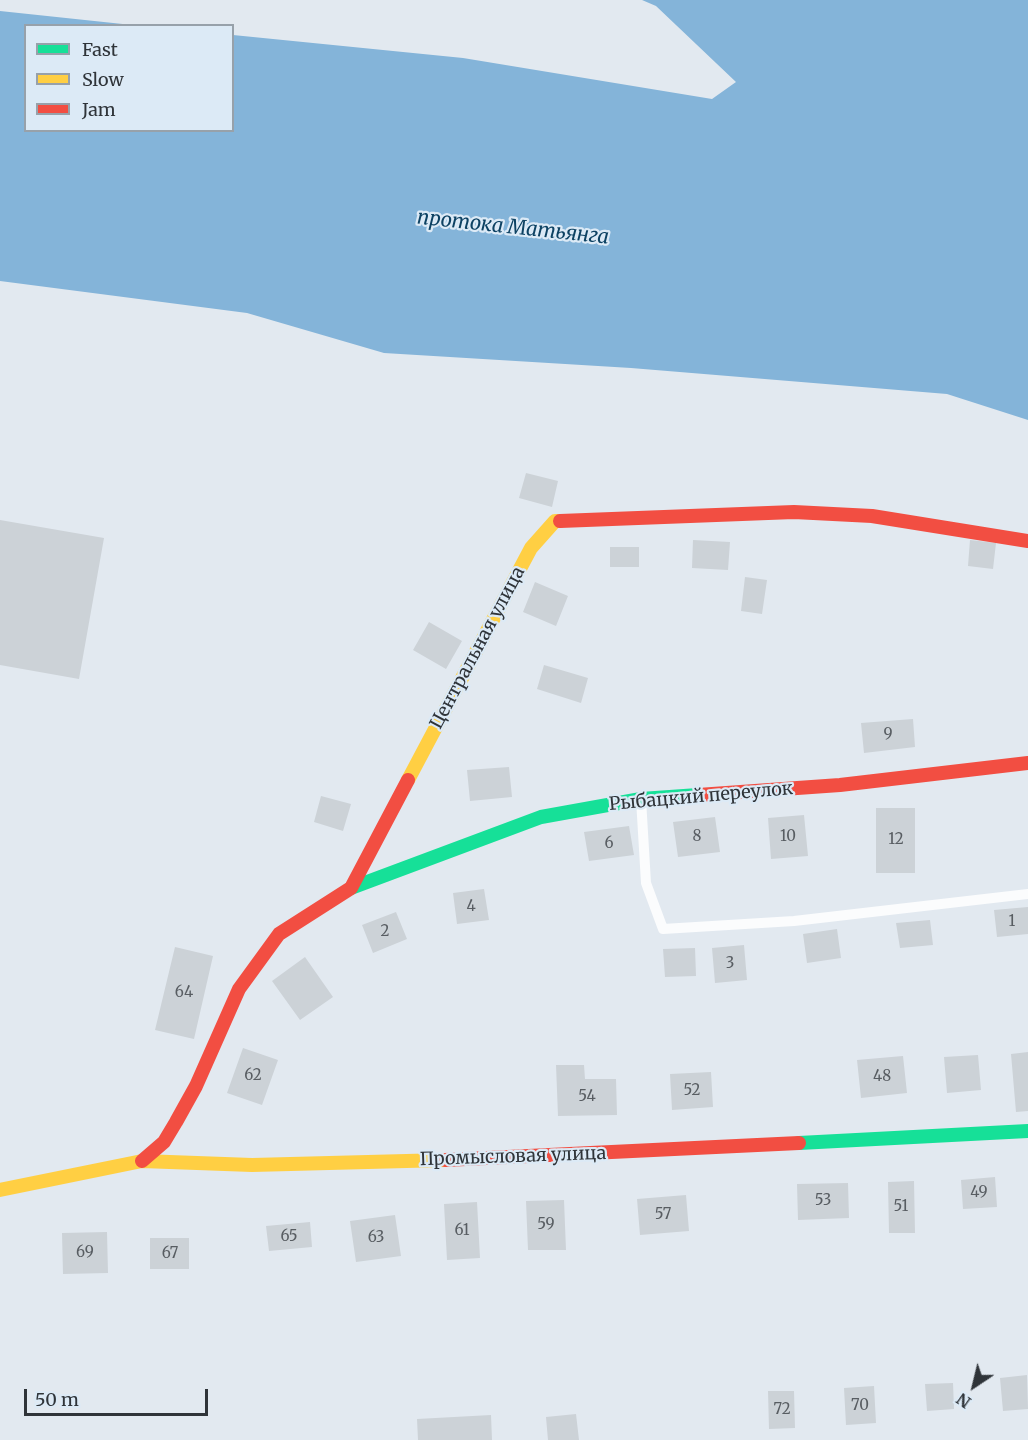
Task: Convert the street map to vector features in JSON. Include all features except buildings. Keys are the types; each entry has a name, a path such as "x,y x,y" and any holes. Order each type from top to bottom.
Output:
{"street":[{"name":"Центральная улица","path":"142,1161 164,1142 196,1086 239,989 279,934 351,888 531,548 555,521 805,512 872,516 1028,541"},
{"name":"Рыбацкий переулок","path":"351,888 541,817 641,799 840,785 1028,763"},
{"name":"Промысловая улица","path":"0,1190 142,1161 252,1165 499,1159 1028,1131"}],"lane":[{"path":"641,799 646,883 663,929 794,921 1028,894"}],"water":[{"name":"протока Матьянга","path":"642,0 1028,0 1028,420 947,394 631,368 384,353 247,313 0,281 0,11 123,24 24,24 24,132 234,132 234,35 463,58 712,99 736,82 656,6"}],"traffic: fast":[{"path":"351,888 541,817 641,799 698,795"},
{"path":"799,1143 1028,1131"}],"traffic: slow":[{"path":"408,780 531,548 555,521 560,521"},
{"path":"0,1190 142,1161 252,1165 445,1160"}],"traffic: jam":[{"path":"560,521 794,512 872,516 1028,541"},
{"path":"698,795 840,785 1028,763"},
{"path":"142,1161 164,1142 176,1122 196,1086 239,989 279,934 351,888 408,780"},
{"path":"445,1160 799,1143"}]}
